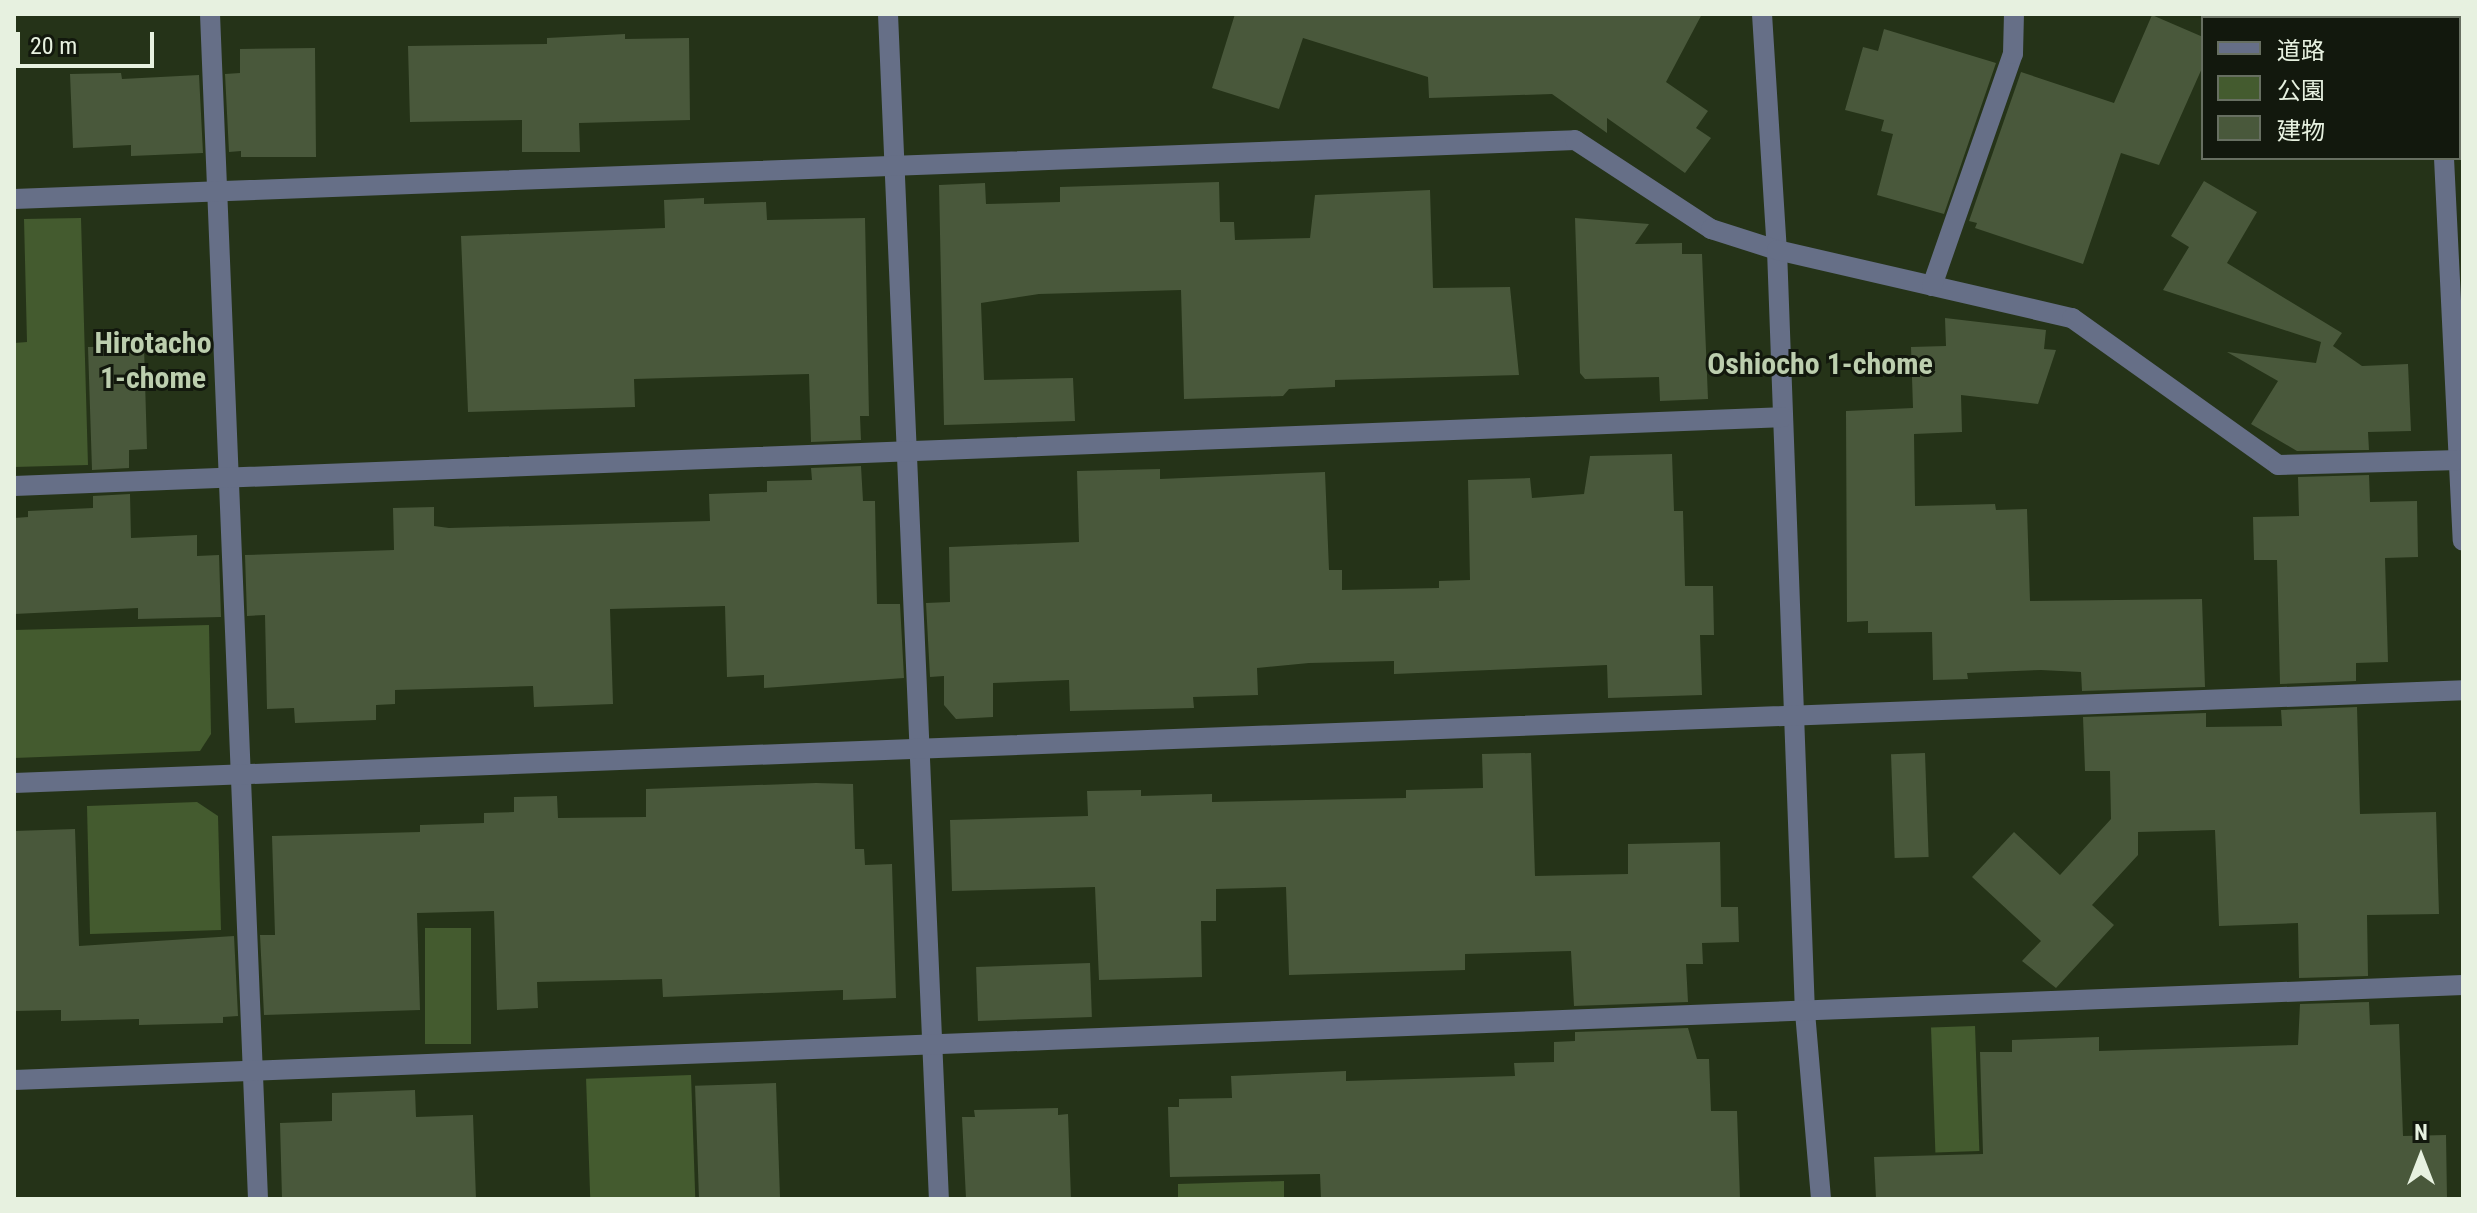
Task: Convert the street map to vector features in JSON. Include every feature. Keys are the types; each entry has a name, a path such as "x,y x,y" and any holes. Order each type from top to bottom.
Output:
{"street":[{"path":"210,14 258,1199"},
{"path":"888,14 939,1199"},
{"path":"1762,14 1777,250 1805,1012 1821,1199"},
{"path":"1932,286 2013,54 2014,14"},
{"path":"14,199 1575,140 1711,229 1777,250 2072,318 2278,465 2459,460"},
{"path":"2444,160 2463,541"},
{"path":"14,486 1783,417"},
{"path":"14,783 2463,690"},
{"path":"14,1080 2463,985"}],"green space":[{"path":"81,218 88,465 14,467 14,343 27,342 24,219"},
{"path":"209,625 211,734 200,751 14,758 14,630"},
{"path":"197,802 218,816 221,930 90,934 87,806"},
{"path":"425,928 471,928 471,1044 425,1044"},
{"path":"1975,1026 1979,1151 1935,1152 1931,1028"},
{"path":"691,1075 695,1199 590,1199 586,1079"},
{"path":"1284,1181 1284,1199 1178,1199 1178,1184"}],"building":[{"path":"1235,14 1702,14 1666,82 1708,111 1696,128 1711,138 1685,173 1607,118 1607,133 1552,94 1429,98 1428,77 1303,38 1279,109 1212,88"},
{"path":"2152,15 2201,36 2201,70 2159,165 2121,153 2083,264 1975,228 1977,223 1969,221 2021,72 2114,103"},
{"path":"1884,29 1996,63 1944,214 1877,195 1893,134 1881,131 1884,120 1845,110 1863,47 1878,51"},
{"path":"625,34 625,39 689,38 690,120 579,123 580,152 522,152 522,120 410,122 408,46 547,44 547,38"},
{"path":"315,48 316,157 241,157 241,151 229,152 225,74 240,73 240,49"},
{"path":"121,73 122,79 199,75 203,153 131,156 131,145 73,148 70,74"},
{"path":"2204,181 2257,212 2227,263 2342,333 2333,346 2362,366 2408,364 2411,431 2368,432 2369,450 2297,451 2251,424 2278,381 2227,352 2316,363 2321,342 2163,290 2189,247 2171,236"},
{"path":"1219,182 1220,222 1234,222 1235,240 1310,238 1315,195 1430,190 1433,288 1510,287 1519,375 1335,380 1335,387 1289,389 1283,396 1184,399 1181,290 1039,294 981,303 984,380 1073,378 1075,421 944,425 939,185 985,183 986,204 1060,202 1060,187"},
{"path":"704,198 704,204 766,202 767,220 865,218 869,416 860,416 861,440 811,442 809,374 634,379 635,407 468,412 461,236 665,228 664,200"},
{"path":"1575,218 1649,224 1635,244 1682,243 1682,254 1702,254 1708,399 1660,401 1659,377 1585,379 1580,373"},
{"path":"1945,318 2046,330 2044,349 2056,350 2038,404 1961,395 1962,432 1914,434 1915,506 1995,504 1996,510 2027,509 2030,601 2202,599 2205,687 2082,691 2081,672 2041,670 1967,673 1968,679 1933,680 1932,632 1868,633 1868,621 1847,622 1846,411 1913,408 1911,347 1946,346"},
{"path":"144,346 147,449 129,450 129,468 92,470 88,347"},
{"path":"1672,454 1674,511 1683,511 1685,586 1713,586 1714,635 1700,635 1702,695 1608,698 1607,665 1394,674 1394,661 1309,663 1257,668 1258,695 1193,697 1194,708 1070,711 1069,680 993,683 993,717 956,719 944,705 944,676 930,677 926,603 950,602 949,547 1079,542 1077,471 1160,469 1160,479 1325,472 1329,570 1342,570 1342,590 1439,588 1439,581 1470,580 1468,480 1530,478 1532,498 1584,494 1590,456"},
{"path":"861,466 863,501 875,501 877,604 900,604 904,678 764,688 764,675 727,677 725,606 610,609 613,704 534,707 533,686 395,690 395,704 376,705 376,720 295,723 294,708 267,709 265,615 247,616 245,555 394,550 393,508 434,507 434,526 449,528 710,521 709,494 767,492 767,481 812,480 811,468"},
{"path":"2369,475 2370,502 2417,501 2418,557 2385,558 2388,662 2356,663 2356,681 2280,684 2277,560 2254,560 2253,517 2299,516 2298,477"},
{"path":"130,494 131,538 197,535 197,556 219,555 221,617 138,619 138,608 14,614 14,518 28,517 28,511 93,508 93,496"},
{"path":"2357,707 2360,814 2436,812 2439,914 2367,915 2368,976 2299,978 2298,923 2219,926 2215,830 2138,832 2138,855 2092,905 2114,925 2056,988 2022,961 2041,941 1972,877 2014,832 2060,875 2111,819 2110,771 2085,771 2083,717 2206,713 2206,727 2282,726 2281,710"},
{"path":"1531,753 1535,876 1628,874 1628,844 1720,842 1721,907 1738,907 1739,942 1702,943 1703,964 1686,964 1688,1002 1574,1006 1571,951 1465,954 1465,970 1289,975 1286,887 1216,889 1216,921 1201,921 1202,977 1099,980 1095,887 952,891 950,820 1088,816 1087,791 1141,790 1141,796 1212,794 1212,802 1406,798 1406,790 1483,788 1482,754"},
{"path":"1925,753 1929,857 1895,858 1891,754"},
{"path":"853,784 855,849 864,849 865,865 892,864 896,998 843,1000 843,990 663,997 662,979 537,982 538,1008 497,1010 494,911 417,913 420,1010 264,1015 260,935 275,935 272,836 420,832 420,825 484,823 484,813 514,812 514,797 557,796 558,818 646,817 646,789"},
{"path":"75,829 79,946 234,936 238,1016 223,1017 223,1023 139,1025 139,1019 61,1021 61,1010 14,1011 14,831"},
{"path":"1090,963 1092,1017 978,1021 976,967"},
{"path":"2369,1002 2370,1025 2399,1024 2403,1136 2446,1135 2447,1199 1876,1199 1874,1157 1983,1154 1980,1052 2012,1052 2012,1040 2099,1037 2099,1051 2298,1045 2300,1004"},
{"path":"1688,1028 1697,1059 1709,1059 1711,1111 1737,1111 1740,1199 1321,1199 1320,1174 1170,1177 1168,1107 1179,1107 1179,1099 1232,1098 1231,1076 1346,1071 1346,1081 1515,1076 1514,1063 1554,1062 1554,1042 1575,1041 1575,1032"},
{"path":"776,1083 780,1199 699,1199 695,1086"},
{"path":"415,1090 416,1117 473,1115 476,1199 282,1199 280,1123 332,1121 332,1093"},
{"path":"1058,1108 1058,1115 1068,1114 1071,1199 966,1199 962,1117 975,1117 974,1110"}],"district":[{"name":"Hirotacho 1-chome","path":"153,360"},
{"name":"Oshiocho 1-chome","path":"1820,364"}]}
